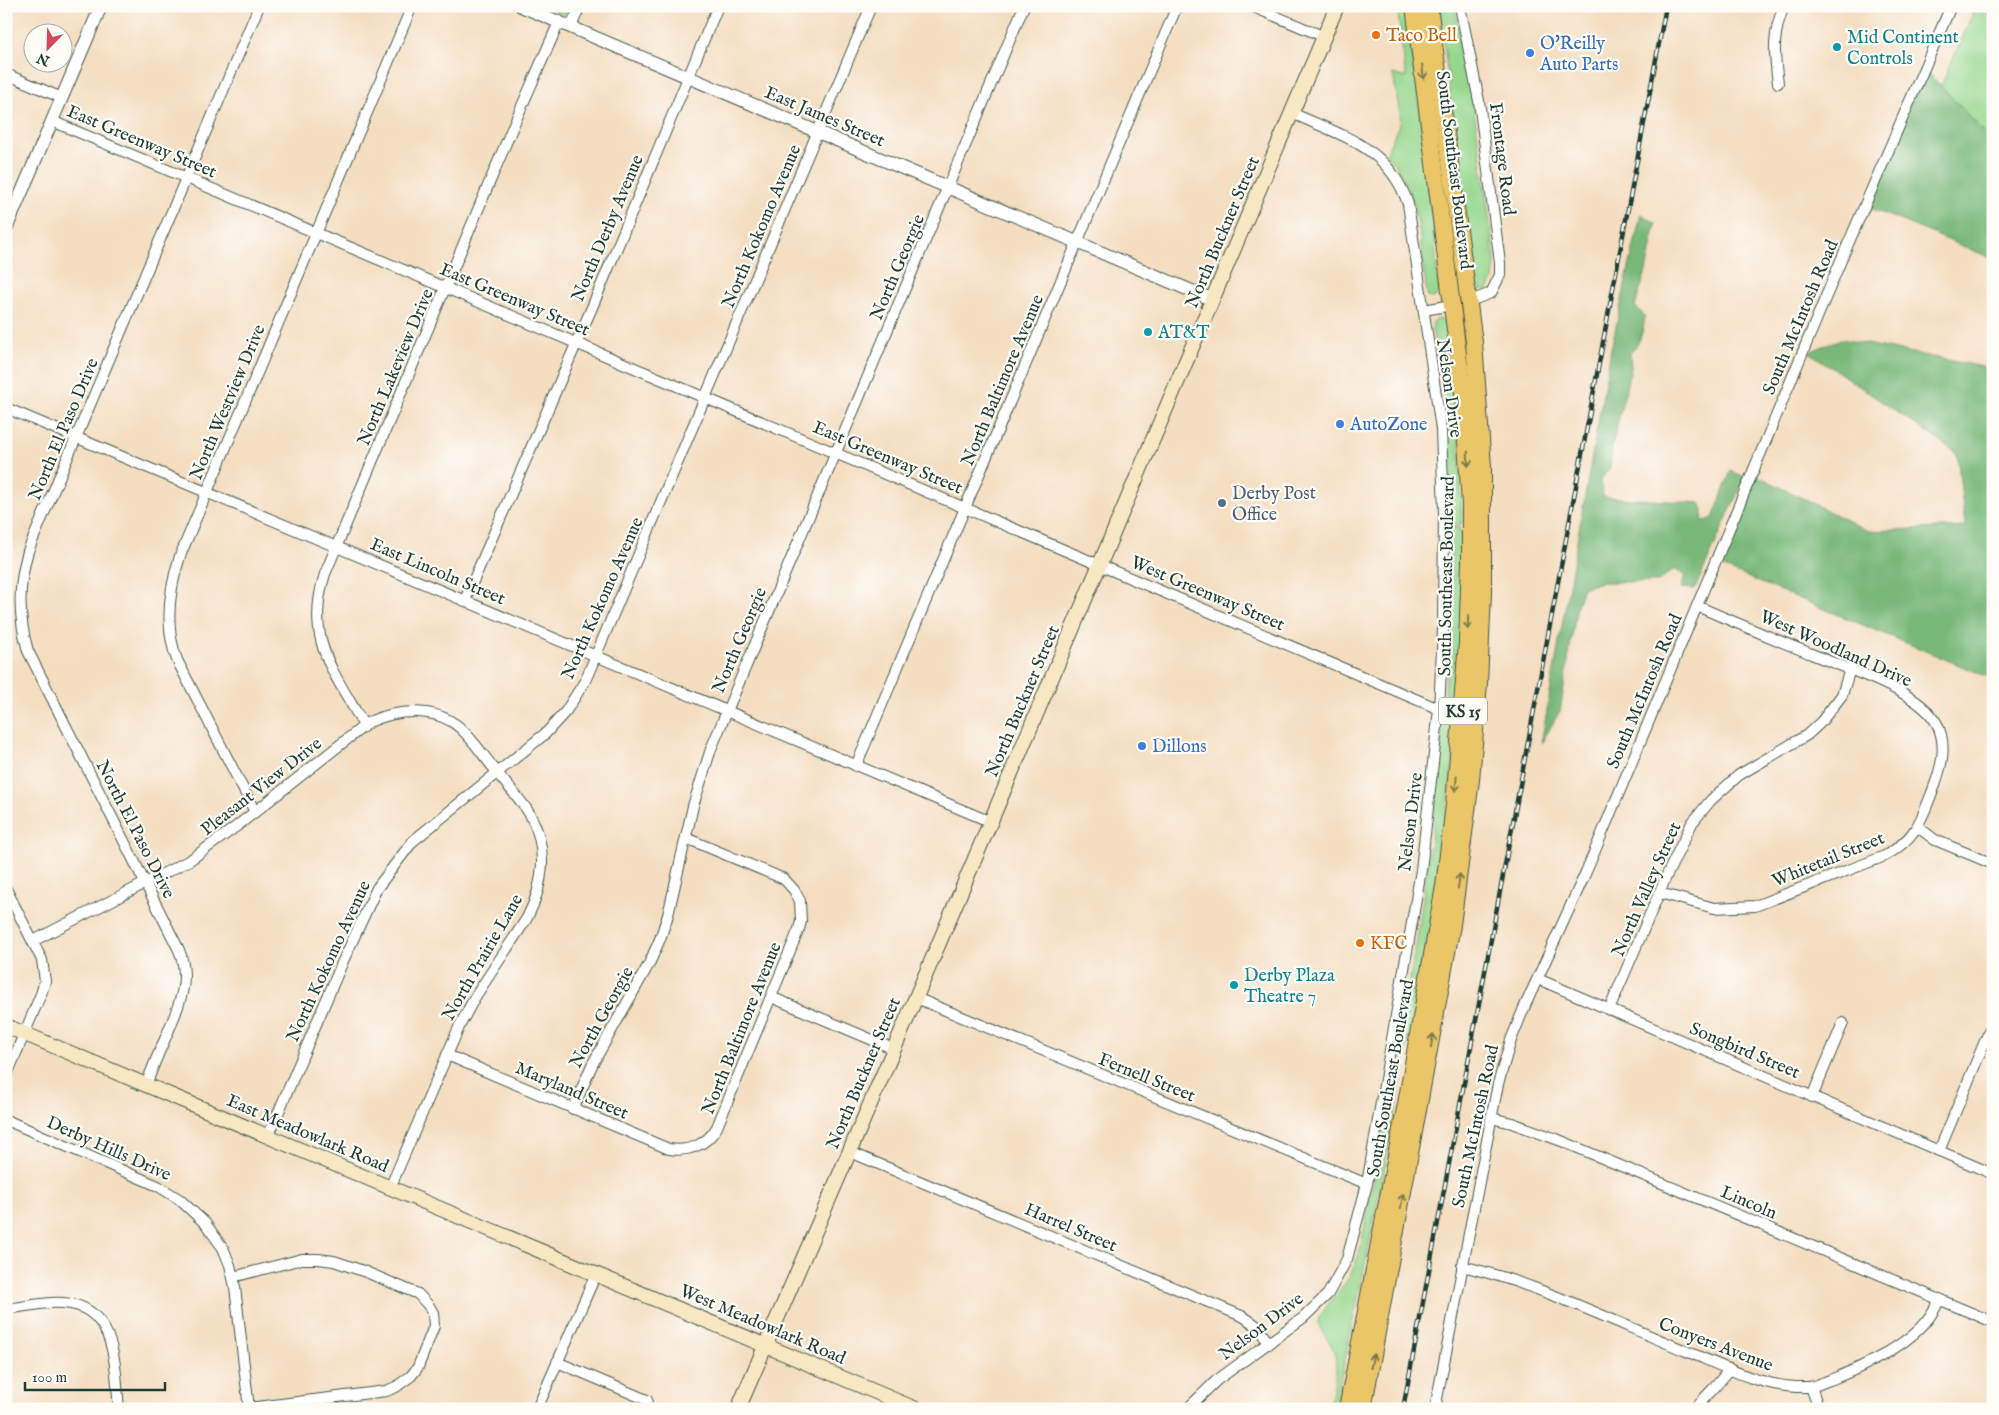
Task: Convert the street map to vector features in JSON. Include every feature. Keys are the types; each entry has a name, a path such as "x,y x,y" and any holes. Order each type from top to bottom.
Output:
{"main road":[{"name":"North Buckner Street","path":"738,1409 916,998 1337,6"},
{"name":"South Southeast Boulevard","path":"1347,1409 1398,1148 1444,886 1457,778 1467,642 1470,514 1463,393 1414,6"},
{"name":"South Southeast Boulevard","path":"1363,1409 1444,974 1460,877 1479,683 1484,559 1483,468 1476,362 1470,300 1429,6"},
{"path":"1444,238 1453,249 1459,287 1463,296 1470,300"},
{"path":"1452,304 1459,308 1462,314 1466,348 1476,362"},
{"name":"East Meadowlark Road","path":"6,1026 596,1274"},
{"name":"West Meadowlark Road","path":"596,1274 916,1409"}],"street":[{"path":"6,229 9,214 52,121 101,6"},
{"name":"North El Paso Drive","path":"146,1085 180,1002 184,978 180,952 28,651 20,616 21,582 28,551 259,6"},
{"name":"North Westview Drive","path":"255,812 177,660 170,635 168,615 174,574 412,6"},
{"name":"East James Street","path":"521,6 1213,300"},
{"name":"North Lakeview Drive","path":"364,726 326,656 318,632 317,613 320,591 336,547 514,124 565,25 580,6"},
{"name":"North Derby Avenue","path":"465,600 718,6"},
{"name":"North Kokomo Avenue","path":"268,1137 342,961 377,888 413,841 543,736 562,717 581,689 871,6"},
{"name":"North Georgie","path":"573,1108 592,1065 649,964 660,939 668,915 701,776 1024,6"},
{"name":"North Baltimore Avenue","path":"856,766 1177,6"},
{"path":"1251,6 1325,37"},
{"name":"Frontage Road","path":"1460,6 1479,102 1500,263 1500,275 1491,293 1470,300"},
{"path":"1778,83 1774,50 1779,19 1784,6"},
{"name":"South McIntosh Road","path":"1435,1409 1503,1062 1524,1008 1586,872 1842,258 1951,6"},
{"path":"6,74 62,98"},
{"name":"Nelson Drive","path":"1187,1409 1217,1380 1303,1318 1328,1294 1347,1259 1366,1184 1421,870 1439,709 1444,590 1443,472 1438,402 1408,204 1402,187 1389,168 1377,156 1354,141 1292,113"},
{"name":"East Greenway Street","path":"52,121 965,508"},
{"path":"1424,310 1452,304"},
{"name":"East Lincoln Street","path":"6,408 991,822"},
{"name":"West Greenway Street","path":"965,508 1439,709"},
{"name":"West Woodland Drive","path":"1697,606 1850,669 1884,684 1920,704 1937,723 1943,749 1941,768 1918,827"},
{"name":"North Valley Street","path":"1609,1010 1692,823 1711,800 1739,775 1799,740 1821,722 1842,695 1850,669"},
{"name":"Pleasant View Drive","path":"33,942 195,856 255,812 364,726 381,717 412,712 435,715 453,723 464,732 497,773"},
{"name":"North Prairie Lane","path":"390,1188 447,1055 475,997 528,916 541,882 542,853 535,826 528,812 497,773"},
{"path":"1918,827 1935,840 1993,864"},
{"name":"Whitetail Street","path":"1660,892 1714,908 1755,906 1885,856 1905,843 1918,827"},
{"name":"North Baltimore Avenue","path":"685,1150 706,1141 717,1127 801,921 800,902 794,890 784,879 686,838"},
{"path":"6,889 42,960 45,981 6,1077"},
{"name":"Songbird Street","path":"1538,979 1993,1174"},
{"path":"771,997 894,1049"},
{"name":"Fernell Street","path":"916,998 1366,1184"},
{"path":"1939,1151 1993,1022"},
{"path":"1812,1096 1843,1023"},
{"name":"Maryland Street","path":"447,1055 669,1149 685,1150"},
{"name":"Lincoln","path":"1491,1118 1512,1123 1559,1140 1940,1298 1993,1322"},
{"name":"Derby Hills Drive","path":"6,1120 150,1182 179,1199 214,1233 223,1248 233,1277 249,1409"},
{"name":"Harrel Street","path":"850,1152 1244,1317 1257,1326 1269,1344"},
{"path":"233,1277 302,1260 334,1261 418,1294 429,1306 434,1320 432,1334 418,1367 408,1379 396,1387 386,1391 249,1409"},
{"name":"Conyers Avenue","path":"1462,1266 1514,1281 1769,1383 1811,1387 1874,1360 1910,1337 1930,1317 1940,1298"},
{"path":"536,1409 596,1274"},
{"path":"6,1309 63,1302 82,1308 99,1320 106,1328 112,1344 119,1409"},
{"path":"557,1362 646,1400"},
{"path":"1694,1409 1730,1369"},
{"path":"1811,1387 1819,1409"}],"green space":[{"path":"544,6 574,6 569,17"},
{"path":"1397,6 1406,6 1424,148 1439,291 1437,296 1431,298 1428,297 1427,293 1420,237 1413,203 1407,186 1386,154 1401,120 1393,74 1406,78"},
{"path":"1439,6 1454,6 1471,89 1495,261 1493,280 1488,290 1479,289 1474,283"},
{"path":"1976,6 1993,6 1993,142 1941,86"},
{"path":"1924,68 1993,142 1993,270 1989,257 1870,208"},
{"path":"1641,214 1656,223 1646,271 1635,306 1645,316 1639,341 1630,353 1631,368 1612,446 1610,468 1601,479 1603,497 1700,503 1703,510 1702,522 1713,518 1731,471 1745,477 1695,589 1681,588 1685,575 1674,569 1657,582 1601,582 1583,588 1577,605 1560,711 1541,744 1611,349"},
{"path":"1439,319 1446,322 1450,347 1456,397 1461,473 1462,523 1460,525 1453,524 1453,528 1460,528 1461,534 1461,607 1458,706 1452,770 1422,971 1399,1096 1334,1409 1329,1409 1336,1364 1330,1342 1318,1324 1319,1317 1349,1278 1360,1252 1417,940 1434,818 1445,697 1450,573 1449,466 1444,395 1432,329 1433,322"},
{"path":"1841,339 1993,369 1993,679 1718,565 1756,475 1868,531 1965,527 1957,453 1809,352"}],"railway":[{"path":"1403,1409 1666,6"}],"place":[{"name":"Taco Bell","path":"1376,35"},
{"name":"Mid Continent Controls","path":"1837,47"},
{"name":"O'Reilly Auto Parts","path":"1530,53"},
{"name":"AT&T","path":"1148,332"},
{"name":"AutoZone","path":"1340,424"},
{"name":"Derby Post Office","path":"1222,503"},
{"name":"Dillons","path":"1142,746"},
{"name":"KFC","path":"1360,943"},
{"name":"Derby Plaza Theatre 7","path":"1234,985"}]}
